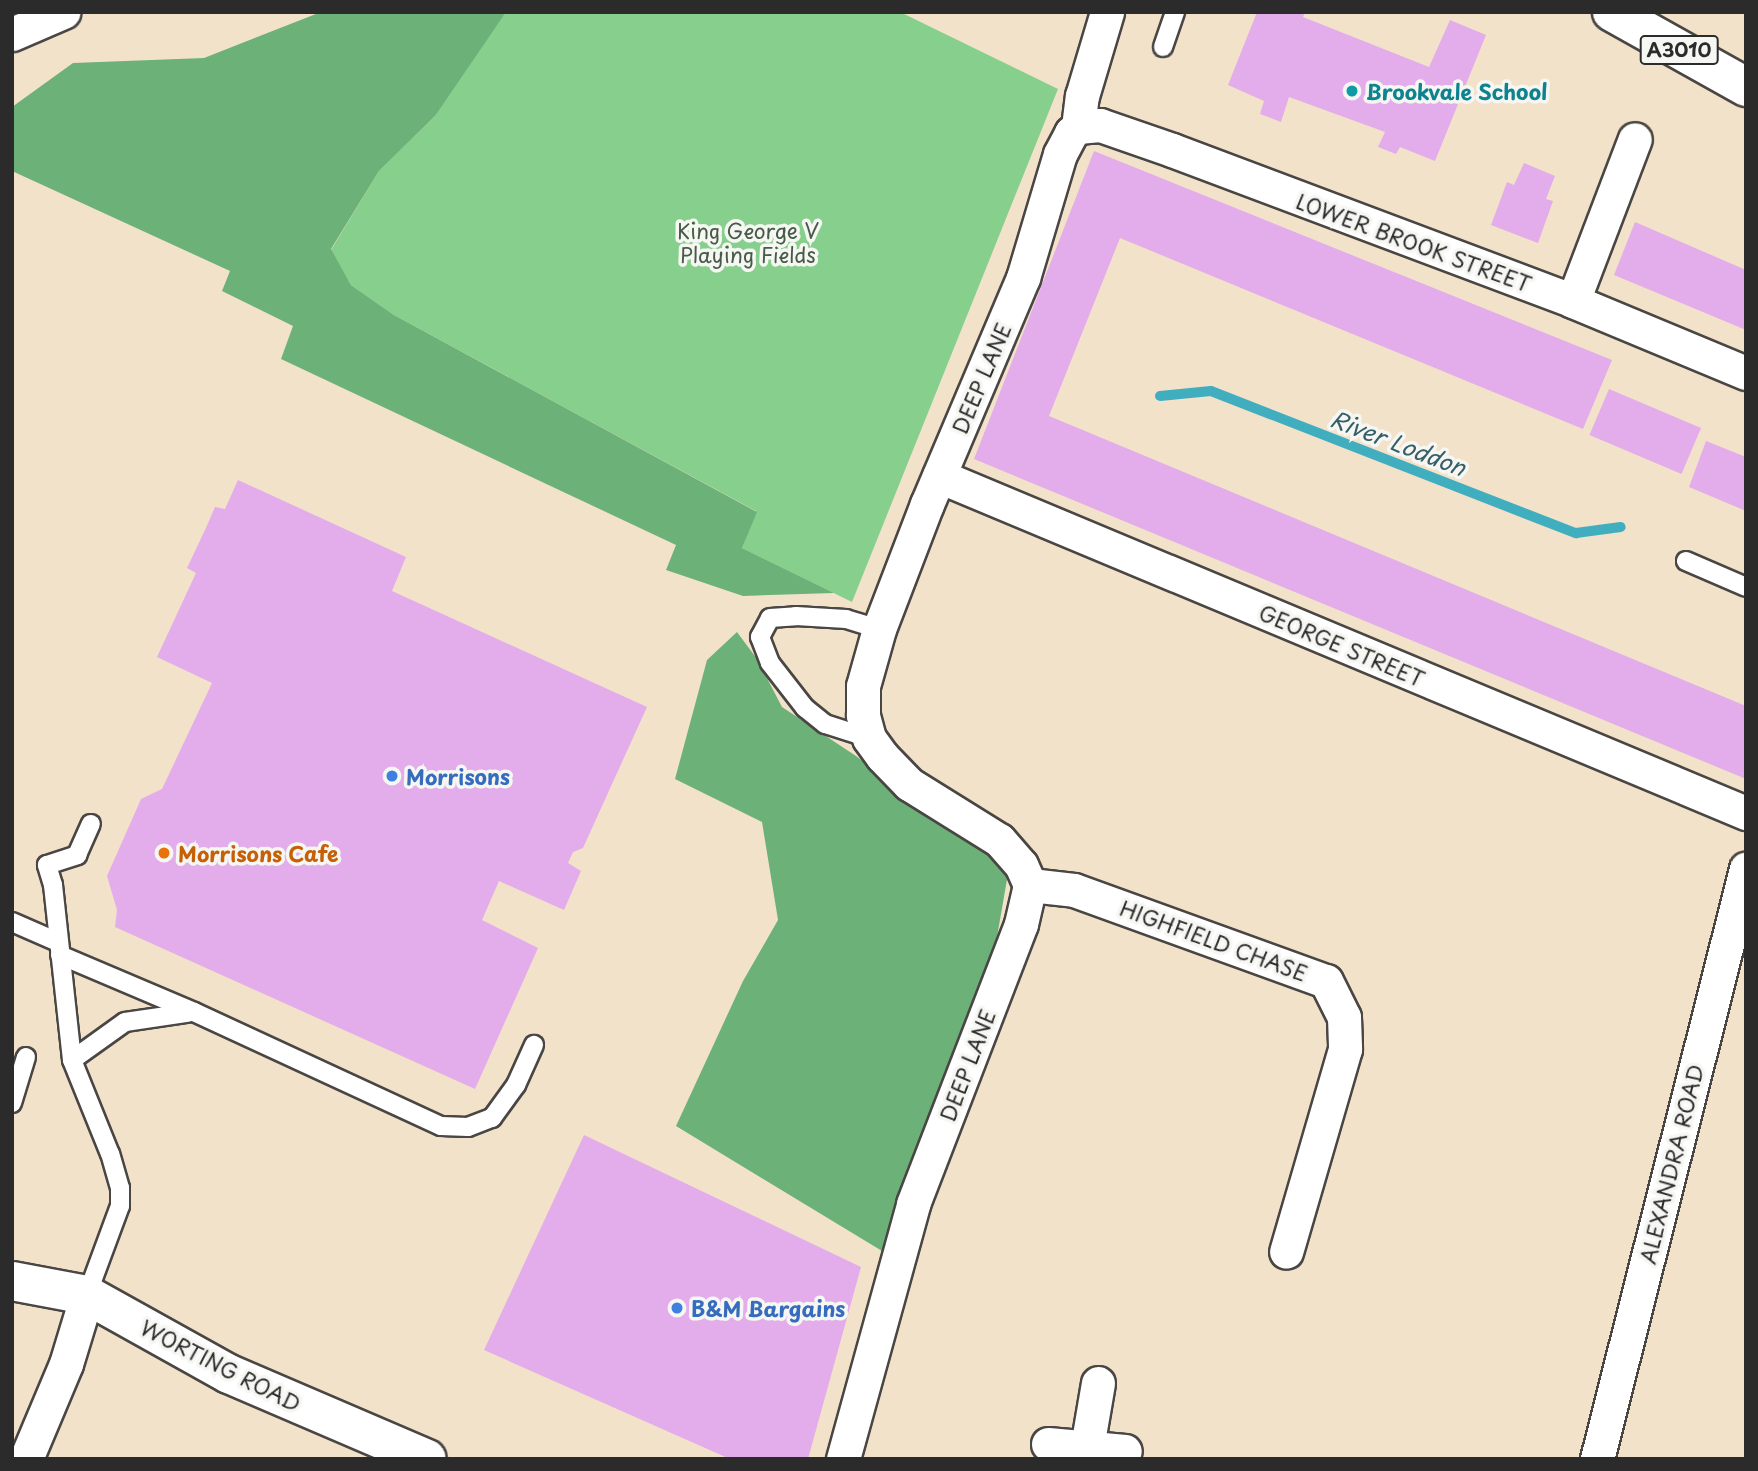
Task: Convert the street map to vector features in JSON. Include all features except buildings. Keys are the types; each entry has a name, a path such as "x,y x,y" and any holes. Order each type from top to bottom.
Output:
{"street":[{"path":"12,34 62,12"},
{"path":"1078,127 1082,96 1107,12"},
{"name":"A3010","path":"1612,12 1746,87"},
{"name":"LOWER BROOK STREET","path":"1078,127 1100,125 1172,150 1573,301 1746,373"},
{"name":"DEEP LANE","path":"869,738 863,715 863,685 879,629 939,476 1023,278 1060,154 1078,127"},
{"path":"1573,301 1635,139"},
{"name":"GEORGE STREET","path":"939,476 1746,813"},
{"path":"869,738 909,784 999,840 1021,865 1030,885"},
{"name":"ALEXANDRA ROAD","path":"1597,1459 1746,869"},
{"name":"DEEP LANE","path":"843,1459 913,1204 1021,923 1030,885"},
{"name":"HIGHFIELD CHASE","path":"1030,885 1074,890 1326,981 1344,1017 1345,1049 1286,1252"},
{"name":"WORTING ROAD","path":"12,1281 87,1295 229,1374 427,1459"},
{"path":"26,1459 66,1364 87,1295"},
{"path":"1086,1453 1098,1383"},
{"path":"1048,1444 1086,1453 1125,1451"}],"lane":[{"path":"1163,47 1175,12"},
{"path":"1686,561 1746,587"},
{"path":"869,738 825,724 805,708 770,663 760,637 770,618 796,616 846,619 879,629"},
{"path":"87,1295 120,1206 120,1188 110,1154 72,1060 54,885 47,865 77,855 91,824"},
{"path":"12,922 59,949 442,1126 468,1127 492,1118 516,1085 534,1045"},
{"path":"72,1060 125,1022 194,1012"},
{"path":"12,1102 26,1057"}],"green space":[{"path":"321,12 506,12 435,116 379,171 331,249 351,285 394,315 757,512 742,548 834,593 743,596 666,570 676,545 281,359 293,326 222,291 230,271 12,171 12,107 73,63 204,58"},
{"name":"King George V Playing Fields","path":"506,12 900,12 1058,89 852,602 742,548 756,511 394,315 351,285 331,250 379,171 435,116 460,74"},
{"path":"737,632 757,659 782,707 856,756 957,833 1009,868 993,960 887,1254 676,1126 743,981 778,920 762,822 675,779 707,660"}],"waterway":[{"name":"River Loddon","path":"1160,396 1211,391 1576,533 1621,527"}],"place":[{"name":"Brookvale School","path":"1352,91"},
{"name":"Morrisons","path":"392,776"},
{"name":"Morrisons Cafe","path":"164,853"},
{"name":"B&M Bargains","path":"677,1308"}]}
